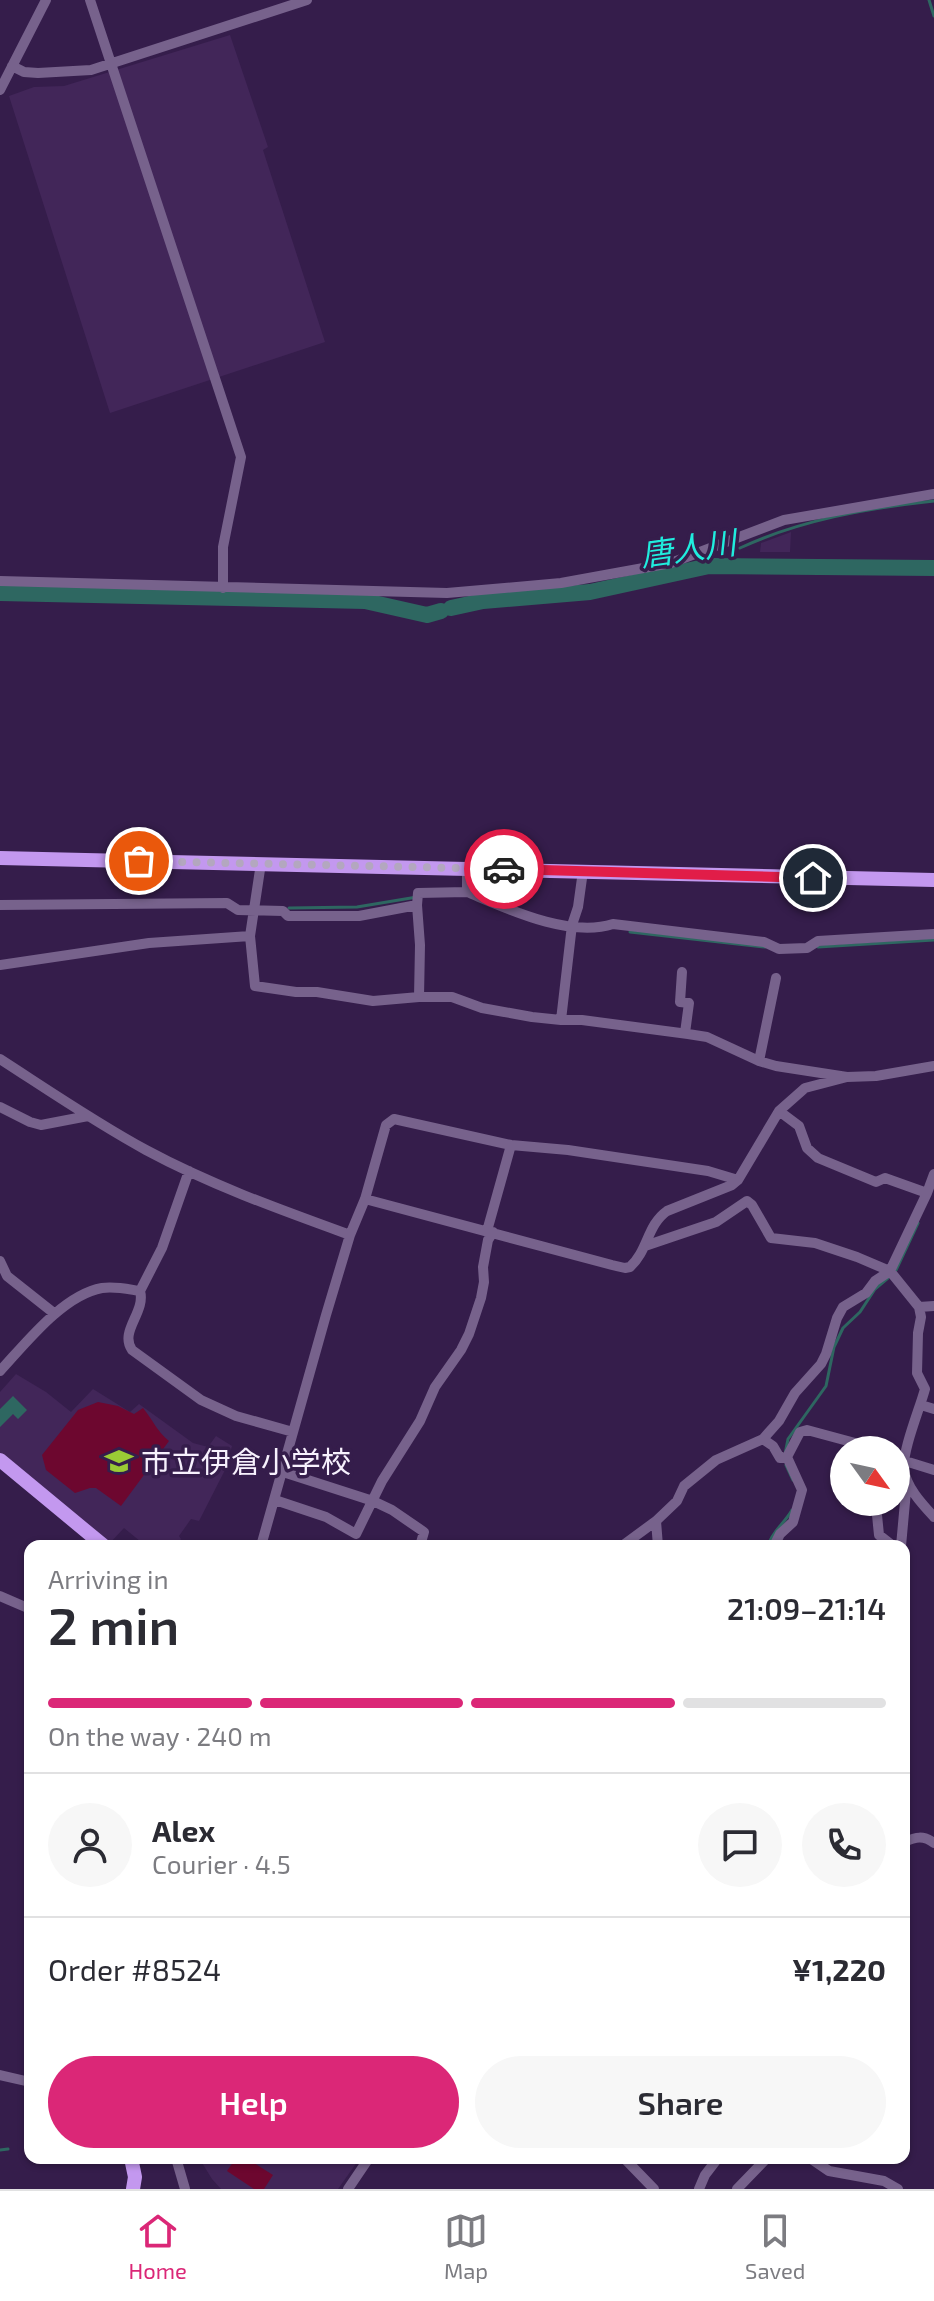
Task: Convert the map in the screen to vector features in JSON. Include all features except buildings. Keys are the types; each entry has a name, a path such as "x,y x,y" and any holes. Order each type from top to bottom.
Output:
{"main road":[{"path":"0,858 934,880"},
{"path":"0,1460 97,1540"},
{"path":"132,2164 133,2189"}],"street":[{"path":"0,90 46,0"},
{"path":"90,0 241,457 223,547 223,588"},
{"path":"12,66 24,72 38,73 91,70 307,0"},
{"path":"0,581 447,593 561,583 671,563 784,520 934,494"},
{"path":"261,863 250,936 255,986 373,1001 452,997 482,1008 707,1037 776,1066 847,1077 876,1076 934,1066"},
{"path":"467,868 467,892"},
{"path":"561,1020 572,925 583,871"},
{"path":"419,997 418,893 467,892 528,917 572,925 602,927 613,924 764,942 779,949 807,948 818,941 934,934"},
{"path":"0,905 227,903 238,910 283,911 288,916 359,916 417,901"},
{"path":"0,965 149,943 250,936"},
{"path":"682,972 680,1002 689,1003 685,1033"},
{"path":"759,1061 776,978"},
{"path":"0,1059 145,1150 261,1202 350,1235"},
{"path":"365,1199 625,1268 635,1262 660,1216 738,1180 779,1111 805,1088 847,1077"},
{"path":"0,1107 41,1125 88,1116"},
{"path":"779,1111 799,1126 807,1148 818,1158 876,1182 885,1178 927,1193"},
{"path":"263,1540 350,1235 365,1199 386,1125 394,1119 511,1145 568,1150 708,1171 738,1180"},
{"path":"275,1500 326,1517 356,1534 382,1481 420,1421 435,1387 469,1334 481,1298 488,1240 511,1145"},
{"path":"189,1171 162,1248 140,1291 142,1299 127,1337 132,1350 201,1400 236,1416 293,1432"},
{"path":"630,1540 656,1521 677,1501 684,1486 716,1460 763,1439 779,1421 795,1393 821,1364 843,1307 866,1293 875,1281 890,1271 934,1174"},
{"path":"645,1246 716,1222 747,1201 771,1238 815,1243 890,1271 919,1307 921,1317 917,1373 925,1389 910,1436"},
{"path":"0,1261 7,1276 55,1314"},
{"path":"0,1371 55,1314 89,1292 114,1287 140,1291"},
{"path":"919,1307 934,1306"},
{"path":"921,1405 934,1409"},
{"path":"785,1457 800,1432 807,1430 830,1436"},
{"path":"763,1439 773,1446 780,1458 785,1457"},
{"path":"777,1540 793,1522 802,1490 785,1457"},
{"path":"910,1460 934,1470"},
{"path":"283,1472 392,1510 424,1532 422,1540"},
{"path":"910,1482 918,1499 934,1517"},
{"path":"877,1516 879,1535 885,1540"},
{"path":"902,1540 904,1516"},
{"path":"656,1521 658,1540"},
{"path":"0,1596 24,1606"},
{"path":"910,1839 925,1838 934,1843"},
{"path":"0,2075 24,2081"},
{"path":"178,2164 185,2189"},
{"path":"348,2189 365,2164"},
{"path":"629,2164 650,2188"},
{"path":"699,2189 713,2164"},
{"path":"737,2189 761,2164"},
{"path":"819,2164 829,2171 884,2181 898,2189"}],"shaded area":[{"path":"230,35 268,147 263,150 325,342 110,413 9,96 34,87 64,86"},
{"path":"791,532 790,552 760,552 761,543"},
{"name":"市立伊倉小学校","path":"16,1374 71,1412 93,1389 130,1412 139,1404 193,1443 208,1447 216,1436 232,1446 225,1470 199,1521 191,1519 179,1536 180,1540 139,1540 124,1528 113,1540 104,1540 0,1453 0,1392"},
{"path":"13,1396 27,1410 18,1419 13,1414 0,1427 0,1409"},
{"path":"98,1402 118,1406 134,1414 143,1408 169,1441 121,1506 96,1488 75,1493 46,1470 42,1455 78,1410"},
{"path":"203,2164 356,2164 338,2189 221,2189"},
{"path":"232,2164 256,2164 273,2175 264,2189 254,2189 227,2171"}],"waterway":[{"path":"929,0 934,16"},
{"path":"740,548 786,530 835,517 934,501"},
{"name":"唐人川","path":"451,608 483,601 590,592 709,566 934,568"},
{"name":"唐人川","path":"0,593 365,601 427,615 441,611"},
{"path":"289,908 357,907 417,897"},
{"path":"630,932 765,947"},
{"path":"818,947 934,940"},
{"path":"896,1270 918,1223"},
{"path":"785,1454 788,1439 826,1386 834,1347 843,1328 888,1278"},
{"path":"786,1465 793,1480"},
{"path":"770,1540 792,1510"},
{"path":"0,2150 8,2149"}],"way so far":[{"path":"139,861 504,869"}],"place":[{"name":"市立伊倉小学校","path":"119,1461"}],"route":[{"path":"504,869 813,878"}]}
